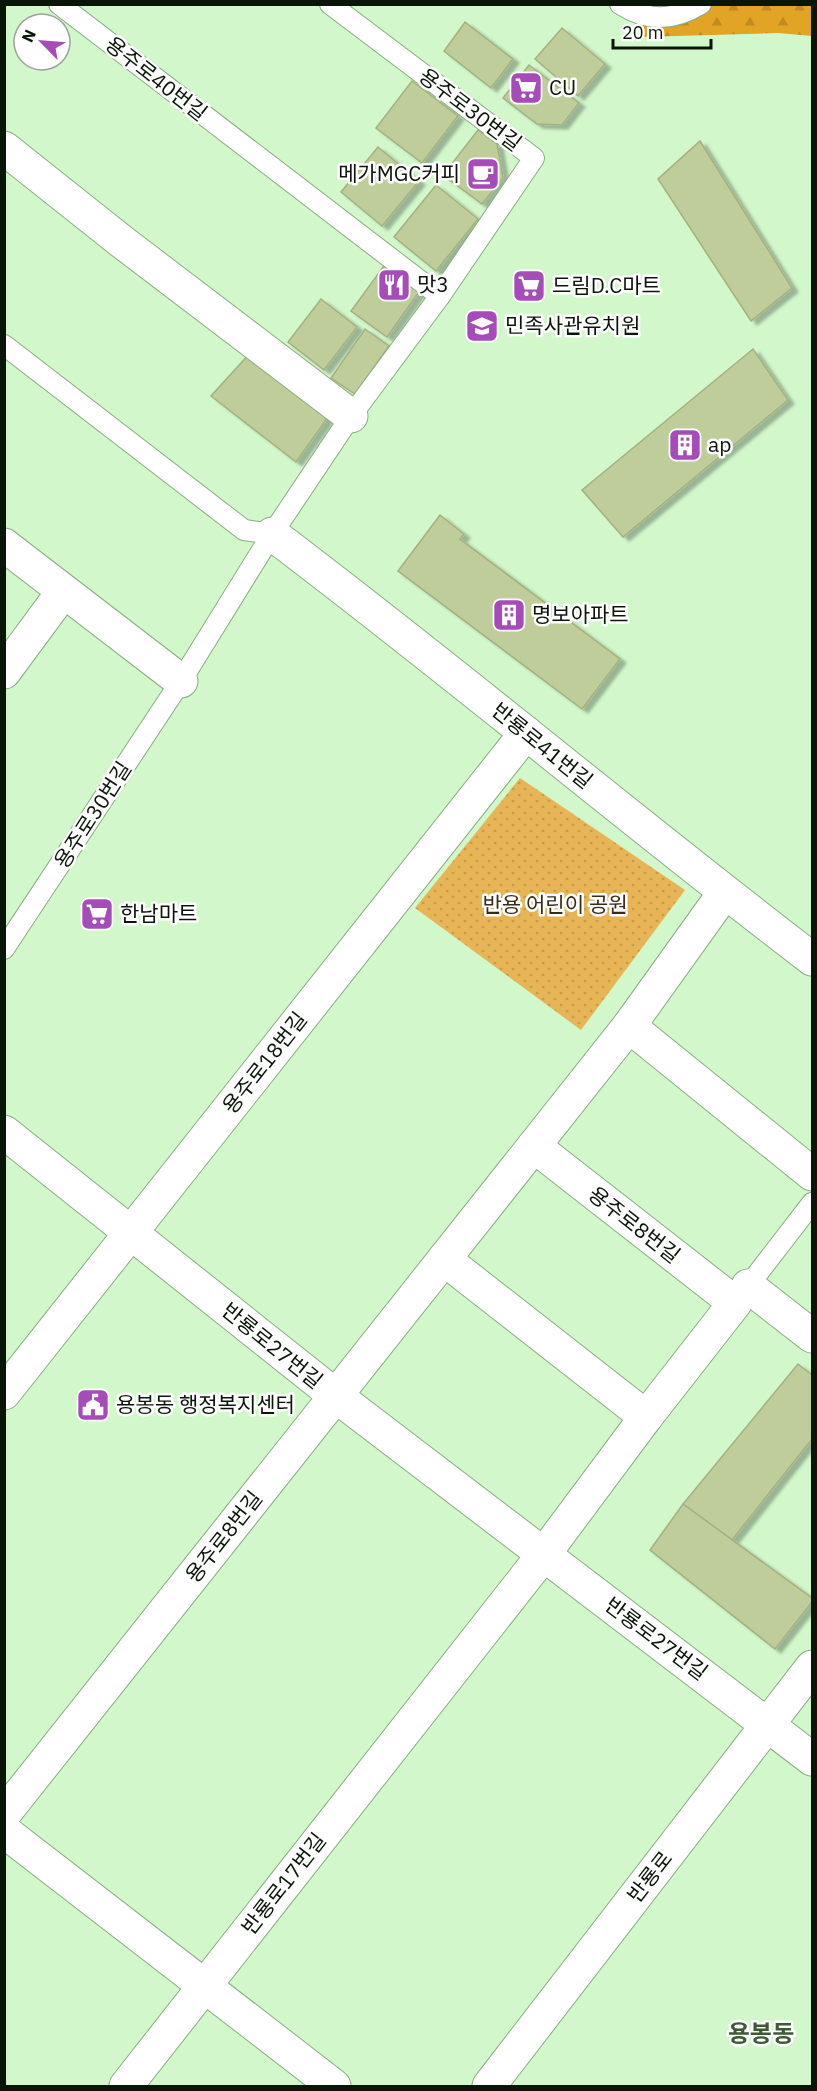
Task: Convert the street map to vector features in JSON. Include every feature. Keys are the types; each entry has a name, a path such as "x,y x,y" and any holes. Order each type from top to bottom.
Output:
{"street":[{"path":"4,148 121,241 351,416"},
{"name":"반룡로41번길","path":"272,534 343,587 725,892 813,959"},
{"path":"4,544 63,592 181,681"},
{"path":"4,672 63,592"},
{"name":"용주로18번길","path":"4,1393 526,733"},
{"name":"용주로8번길","path":"4,1814 629,1026 725,892"},
{"path":"629,1026 813,1174"},
{"name":"반룡로27번길","path":"4,1132 336,1396 813,1759"},
{"name":"용주로8번길","path":"534,1146 742,1294 813,1336"},
{"path":"444,1259 646,1417"},
{"path":"544,1554 646,1417 742,1294"},
{"name":"반룡로17번길","path":"126,2086 544,1554"},
{"name":"반룡로","path":"489,2086 813,1667"},
{"path":"4,1831 334,2086"}],"lane":[{"name":"용주로40번길","path":"59,4 440,296"},
{"name":"용주로30번길","path":"4,949 181,681 272,534 351,416 440,296 534,158 330,4"},
{"path":"621,4 648,18 668,17 692,10 701,4"},
{"path":"4,345 244,530 272,534"},
{"path":"742,1294 813,1203"}],"green space":[{"path":"711,5 812,5 812,36 778,33 640,37 643,22 672,24"},
{"name":"반용 어린이 공원","path":"520,778 685,890 581,1030 415,908"}],"building":[{"path":"465,22 513,59 491,88 444,51"},
{"path":"562,28 605,64 578,96 535,59"},
{"path":"529,65 579,103 562,125 537,124 503,98"},
{"path":"412,81 458,116 422,163 376,128"},
{"path":"478,130 497,144 503,178 482,204 443,175"},
{"path":"700,141 792,288 751,321 658,179"},
{"path":"378,147 419,181 382,226 341,192"},
{"path":"436,185 478,219 436,271 394,237"},
{"path":"386,263 421,289 387,337 351,311"},
{"path":"321,299 357,327 324,370 288,342"},
{"path":"365,329 389,346 355,394 331,378"},
{"name":"ap","path":"753,349 788,400 623,537 582,490"},
{"path":"251,352 318,400 326,420 296,462 211,396"},
{"name":"명보아파트","path":"440,515 464,534 460,539 620,659 582,709 398,571"},
{"path":"798,1364 812,1375 812,1439 732,1540 683,1504"},
{"path":"683,1504 812,1598 812,1602 775,1649 650,1550"}],"place":[{"name":"CU","path":"526,88"},
{"name":"메가MGC커피","path":"483,174"},
{"name":"맛3","path":"394,285"},
{"name":"드림D.C마트","path":"529,286"},
{"name":"민족사관유치원","path":"482,326"},
{"name":"ap","path":"685,445"},
{"name":"명보아파트","path":"509,615"},
{"name":"한남마트","path":"97,914"},
{"name":"용봉동 행정복지센터","path":"93,1405"}],"district":[{"name":"용봉동","path":"761,2034"}]}
